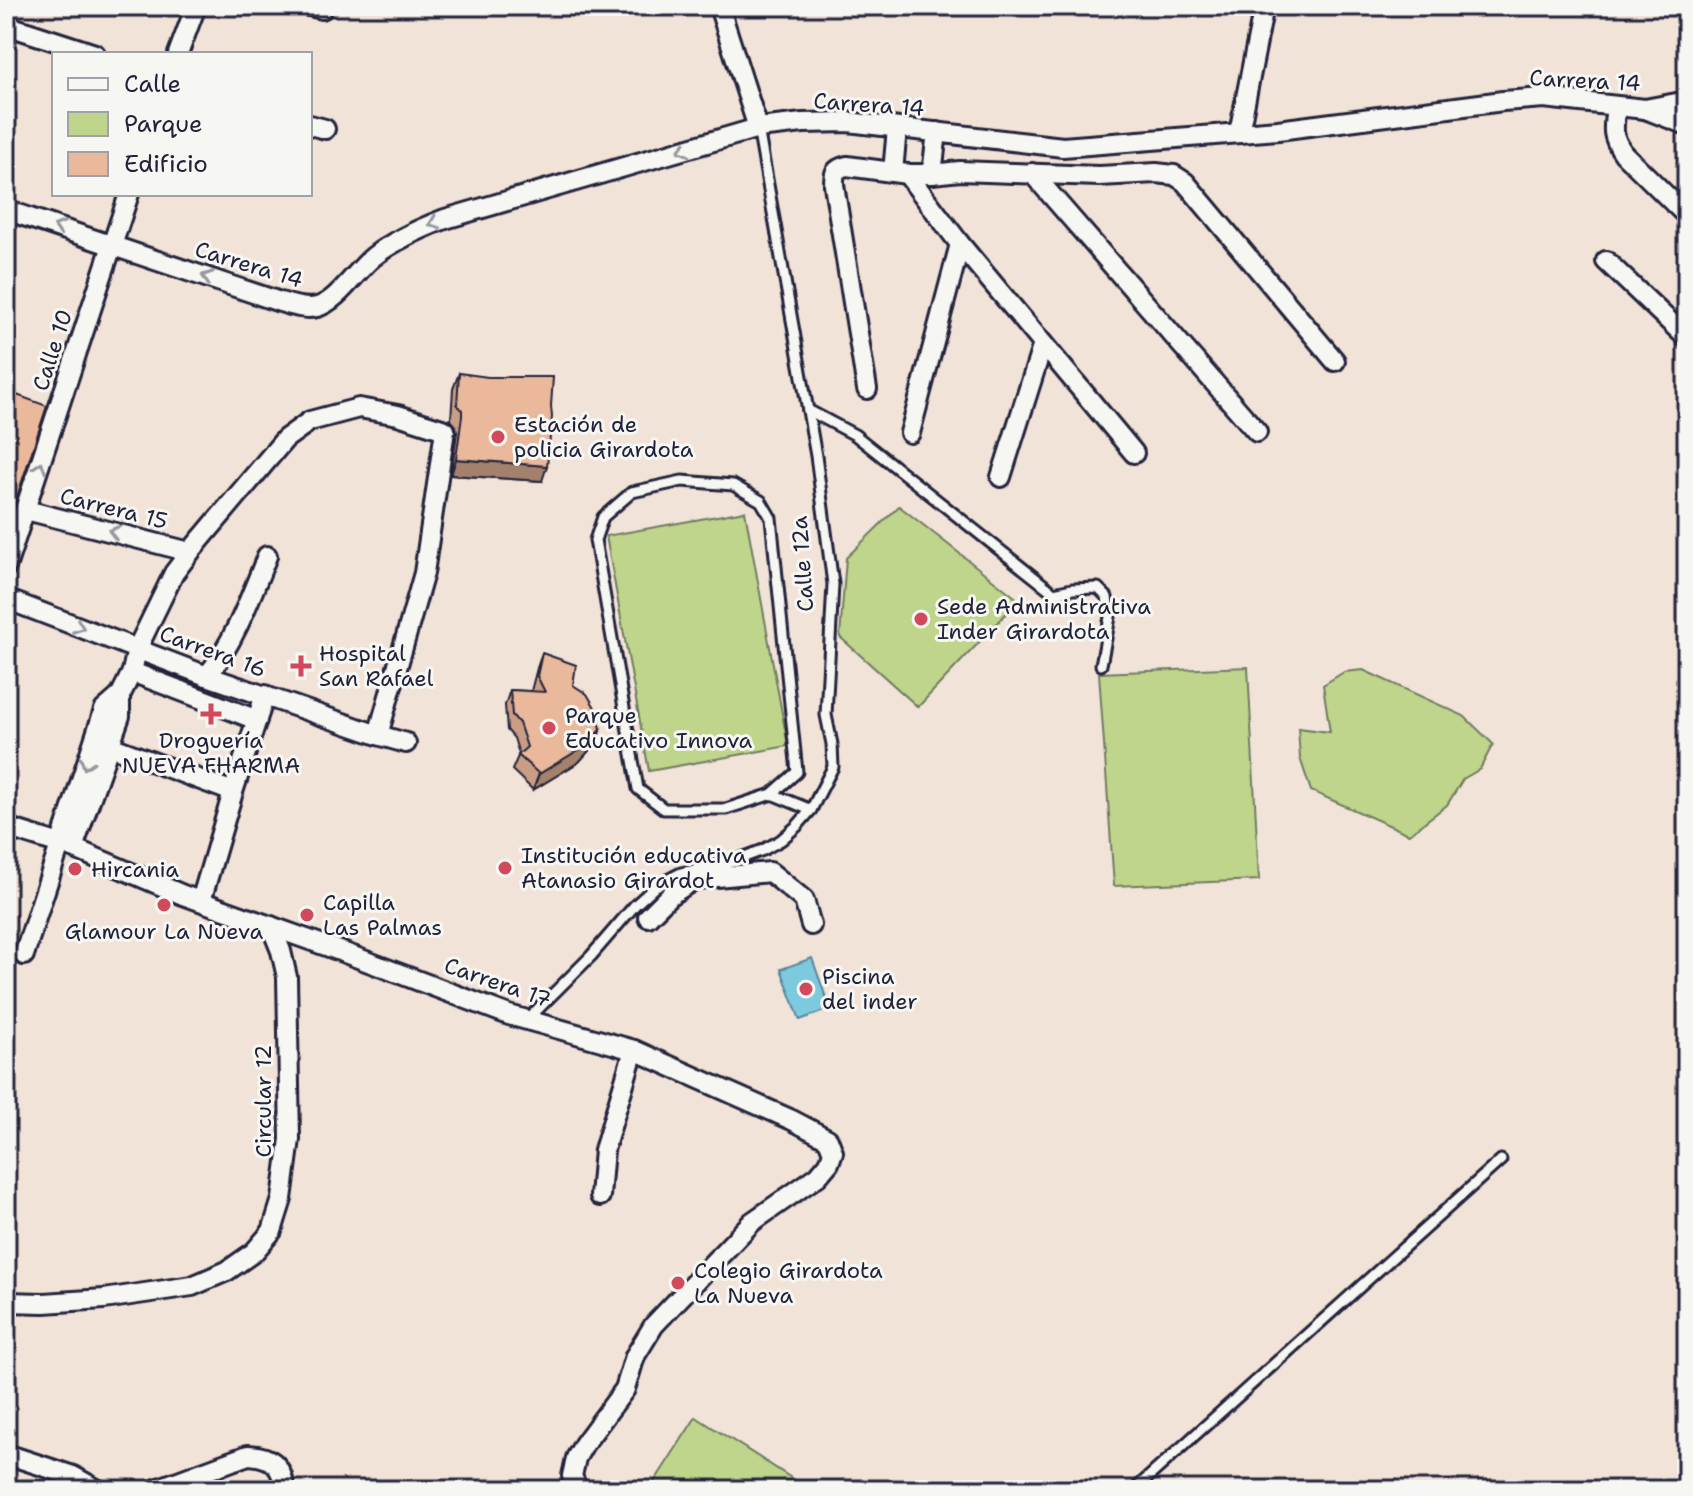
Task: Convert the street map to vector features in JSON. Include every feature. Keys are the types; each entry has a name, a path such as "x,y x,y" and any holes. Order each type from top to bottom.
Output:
{"street":[{"path":"179,52 196,6"},
{"name":"Calle 12a","path":"719,6 758,128"},
{"path":"1239,133 1264,6"},
{"path":"6,25 89,52"},
{"name":"Carrera 14","path":"6,210 280,302 318,307 332,299 372,258 419,229 758,128 848,122 1063,147 1278,130 1503,101 1544,98 1645,109 1687,101"},
{"path":"1616,107 1613,127 1616,142 1624,154 1687,216"},
{"path":"1645,109 1687,125"},
{"path":"897,128 900,173 1134,453"},
{"path":"932,174 937,132"},
{"path":"867,389 834,185 834,173 838,168 847,166 932,174 960,171 1099,176 1174,175 1185,182 1335,361"},
{"path":"1032,173 1257,432"},
{"name":"Calle 10","path":"6,567 128,196"},
{"path":"910,433 960,244"},
{"path":"1606,261 1687,338"},
{"path":"1001,477 1043,344"},
{"path":"67,846 104,710 120,696 132,672 137,649 174,573 285,439 310,421 359,408 398,415 445,430 424,573 378,735"},
{"name":"Carrera 15","path":"26,510 190,552"},
{"path":"207,676 248,605 267,556"},
{"name":"Carrera 16","path":"6,599 207,676 406,743"},
{"path":"132,672 257,720"},
{"path":"201,901 265,695"},
{"path":"24,955 110,746 120,716 120,696"},
{"path":"110,746 233,792"},
{"name":"Carrera 17","path":"6,827 67,846 201,901 509,1015 634,1050 828,1139 833,1152 829,1163 818,1176 752,1222 654,1325 635,1356 625,1389 576,1458 572,1476 578,1490"},
{"path":"646,915 695,879 770,872 804,900 811,925"},
{"name":"Circular 12","path":"6,1302 104,1299 192,1286 227,1271 254,1252 272,1231 282,1199 290,1139 287,977 271,926"},
{"path":"600,1196 604,1150 634,1050"},
{"path":"6,1454 73,1476 98,1490"},
{"path":"154,1490 248,1455 262,1455 283,1476 285,1490"}],"lane":[{"name":"Calle 12a","path":"528,1019 591,956 646,915 656,886 681,873 731,862 763,850 789,833 811,810 833,767 826,715 833,584 808,410 758,128"},
{"path":"808,410 855,435 1054,593 1098,588 1107,597 1110,617 1101,665"},
{"path":"772,794 797,772 771,518 761,501 733,485 682,481 632,492 603,517 595,540 638,789 664,809 726,809 772,794 811,810"},
{"path":"1134,1490 1501,1160"}],"green space":[{"name":"Sede Administrativa Inder Girardota","path":"899,506 1019,600 918,707 840,637 846,558"},
{"path":"745,511 788,746 649,771 606,536"},
{"path":"1248,667 1259,880 1114,886 1099,673"},
{"path":"1363,670 1464,716 1493,744 1480,769 1463,779 1447,805 1409,834 1311,791 1300,758 1298,728 1330,732 1323,685 1344,672"},
{"path":"696,1417 810,1490 649,1490"}],"water":[{"name":"Piscina del inder","path":"812,958 830,1009 800,1020 781,969"}],"building":[{"name":"Estación de policia Girardota","path":"459,373 488,377 553,377 547,466 456,459 462,416 462,410 457,405"},
{"path":"6,391 47,406 6,530"},
{"name":"Parque Educativo Innova","path":"542,653 576,665 573,685 587,694 597,711 601,729 585,746 539,774 518,755 527,747 519,723 512,715 510,690 545,692 537,676"}],"place":[{"name":"Estación de policia Girardota","path":"498,437"},
{"name":"Sede Administrativa Inder Girardota","path":"921,619"},
{"name":"Hospital San Rafael","path":"301,666"},
{"name":"Droguería NUEVA FHARMA","path":"211,714"},
{"name":"Parque Educativo Innova","path":"549,728"},
{"name":"Institución educativa Atanasio Girardot","path":"505,868"},
{"name":"Hircania","path":"75,869"},
{"name":"Glamour La Nueva","path":"164,905"},
{"name":"Capilla Las Palmas","path":"307,915"},
{"name":"Piscina del inder","path":"806,989"},
{"name":"Colegio Girardota La Nueva","path":"678,1283"}]}
